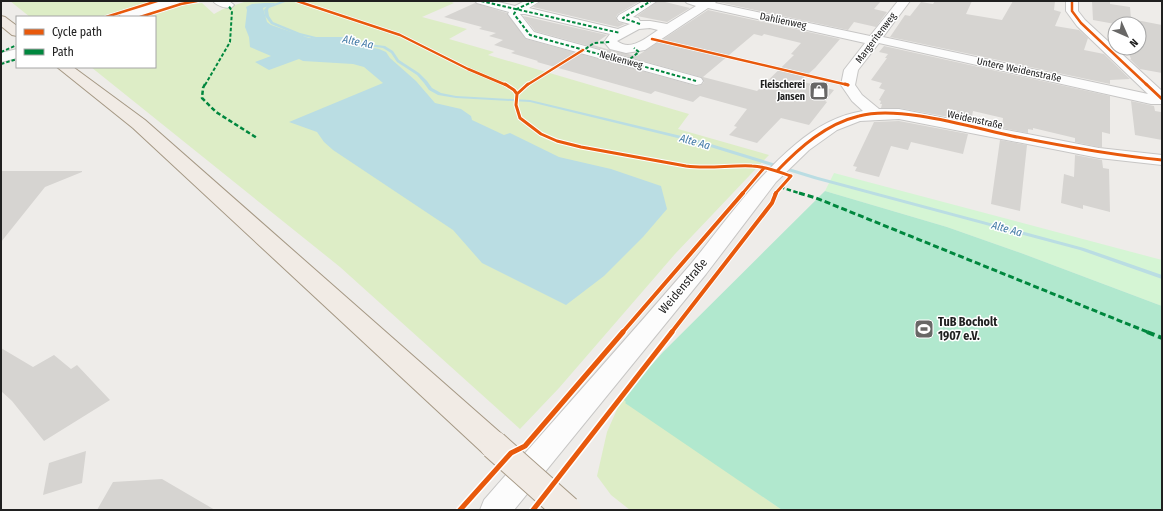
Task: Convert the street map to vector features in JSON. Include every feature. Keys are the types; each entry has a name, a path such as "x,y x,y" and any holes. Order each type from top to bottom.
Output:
{"main road":[{"path":"1,20 16,31"},
{"path":"65,68 139,124 567,510"}],"street":[{"path":"128,16 174,1"},
{"name":"Nelkenweg","path":"481,1 525,10 615,38 615,46 626,49 640,46 709,3"},
{"path":"517,9 534,1"},
{"path":"651,1 623,18 640,24 668,28"},
{"name":"Dahlienweg","path":"691,1 709,3 875,40"},
{"name":"Margeritenweg","path":"874,113 857,98 848,85 851,70 904,1"},
{"path":"1072,1 1072,10 1081,23 1162,99"},
{"name":"Nelkenweg","path":"517,9 514,14 530,35 696,80"},
{"path":"583,50 594,44 615,38 633,26 640,24"},
{"name":"Untere Weidenstraße","path":"875,40 1144,97 1162,99"},
{"path":"626,62 639,52 634,48"},
{"path":"1,58 16,53"},
{"name":"Weidenstraße","path":"495,510 782,166 822,132 852,118 874,113 899,114 1099,154 1162,160"}],"green space":[{"path":"10,1 152,1 104,16 29,16"},
{"path":"247,1 449,1 454,3 422,17 467,29 449,39 494,52 488,55 689,114 678,129 769,155 675,254 559,388 520,429 340,267 92,68 156,68 156,16 151,16 185,5 202,3 214,14 223,9"},
{"path":"834,173 1162,260 1162,306 947,227 825,191"},
{"name":"TuB Bocholt 1907 e.V.","path":"825,191 947,227 1162,306 1162,510 782,510 625,403 626,402 622,398 663,352"},
{"path":"622,398 782,510 630,510 611,495 597,476 607,432"}],"water":[{"path":"276,3 263,8 267,22 271,25 309,38 341,39 386,52 390,58 416,81 435,103 461,109 471,116 472,120 504,135 510,133 559,157 611,169 661,186 667,209 643,237 604,276 566,305 482,263 453,230 333,150 324,142 317,132 289,122 383,83 364,67 353,64 303,61 299,59 269,70 255,62 271,56 250,47 249,37 245,27 246,7 252,4"}],"building":[{"path":"541,1 640,1 618,14 616,17 618,22 625,24 618,27 533,7"},
{"path":"658,1 690,8 667,22 637,16"},
{"path":"718,1 881,1 874,9 887,12 876,27 854,22 848,30"},
{"path":"935,1 972,1 966,14 1002,20 1013,1 1055,1 1054,10 1061,12 1055,26 1079,30 1088,38 1084,50 1104,54 1130,79 1110,80 1110,84 890,37 905,15 910,16 921,2 933,4"},
{"path":"1092,1 1110,1 1110,4 1130,7 1131,16 1107,16 1107,23 1093,20"},
{"path":"475,3 507,13 526,39 696,86 701,85 704,82 701,77 535,31 523,16 607,35 593,45 637,56 708,10 840,39 815,68 800,81 834,90 825,101 827,102 809,125 781,118 757,143 729,135 737,127 734,126 747,109 700,96 693,102 655,91 651,94 537,62 538,61 511,53 515,51 494,45 503,40 489,36 496,33 479,29 482,27 444,17","holes":["754,34 762,36 764,34 801,43 791,54 794,55 757,91 703,77"]},
{"path":"1147,22 1162,25 1162,73 1140,69 1130,56 1147,56"},
{"path":"884,46 1110,96 1110,134 1102,132 1102,147 1099,147 1075,142 1075,138 1033,128 1033,130 1028,129 1028,133 1002,128 1003,118 973,111 971,121 899,108 881,108 882,104 880,104 881,101 879,100 885,90 879,88 882,83 871,80 887,58 885,58 888,54 879,52"},
{"path":"1131,101 1154,106 1155,111 1161,112 1162,140 1135,135"},
{"path":"899,121 968,134 963,154 911,142 908,150 891,146 879,177 855,171 857,167 853,166 874,122"},
{"path":"1000,140 1027,145 1020,211 991,204"},
{"path":"1075,155 1102,160 1103,168 1109,169 1110,212 1083,205 1083,209 1061,203 1064,174 1074,177"},
{"path":"1,171 82,172 45,187 1,242"},
{"path":"1,348 33,367 54,355 71,369 77,365 110,400 44,441 12,401 1,391"},
{"path":"86,451 82,483 43,495 49,463"},
{"path":"162,479 215,510 97,510 113,482"}],"waterway":[{"name":"Alte Aa","path":"286,1 268,7 266,10 267,16 272,23 299,34 316,38 342,38 362,44 384,47 392,52 398,61 418,74 426,82 430,89 440,94 456,97 530,101 696,141 816,178 1082,249 1162,277"}],"marked path":[{"path":"481,1 620,33"},
{"path":"534,1 517,9 514,14 530,35 696,81"},
{"path":"640,24 623,18 651,1"},
{"path":"228,5 232,11 230,42 203,88 202,98 216,112 257,138"},
{"path":"581,52 594,43 610,42"},
{"path":"1,52 16,45"},
{"path":"626,62 639,52 634,48"},
{"path":"1,64 16,59"},
{"path":"780,187 816,198 1162,338"}],"cycle path":[{"path":"109,16 157,1"},
{"path":"143,16 181,4 197,1"},
{"path":"297,1 400,35 468,69 503,83 514,90 517,94"},
{"path":"1072,1 1072,11 1081,23 1162,99"},
{"path":"652,39 848,85"},
{"path":"533,510 772,203 774,195 791,176 777,171 753,166 703,168 686,166 581,147 557,141 541,134 520,118 516,105 517,94 524,87 583,50"},
{"path":"777,171 797,151 821,133 846,120 860,115 874,113 912,115 1069,147 1115,155 1162,160"},
{"path":"460,510 511,453 525,446 764,168"}],"place":[{"name":"Fleischerei Jansen","path":"819,91"},
{"name":"TuB Bocholt 1907 e.V.","path":"924,329"}]}
